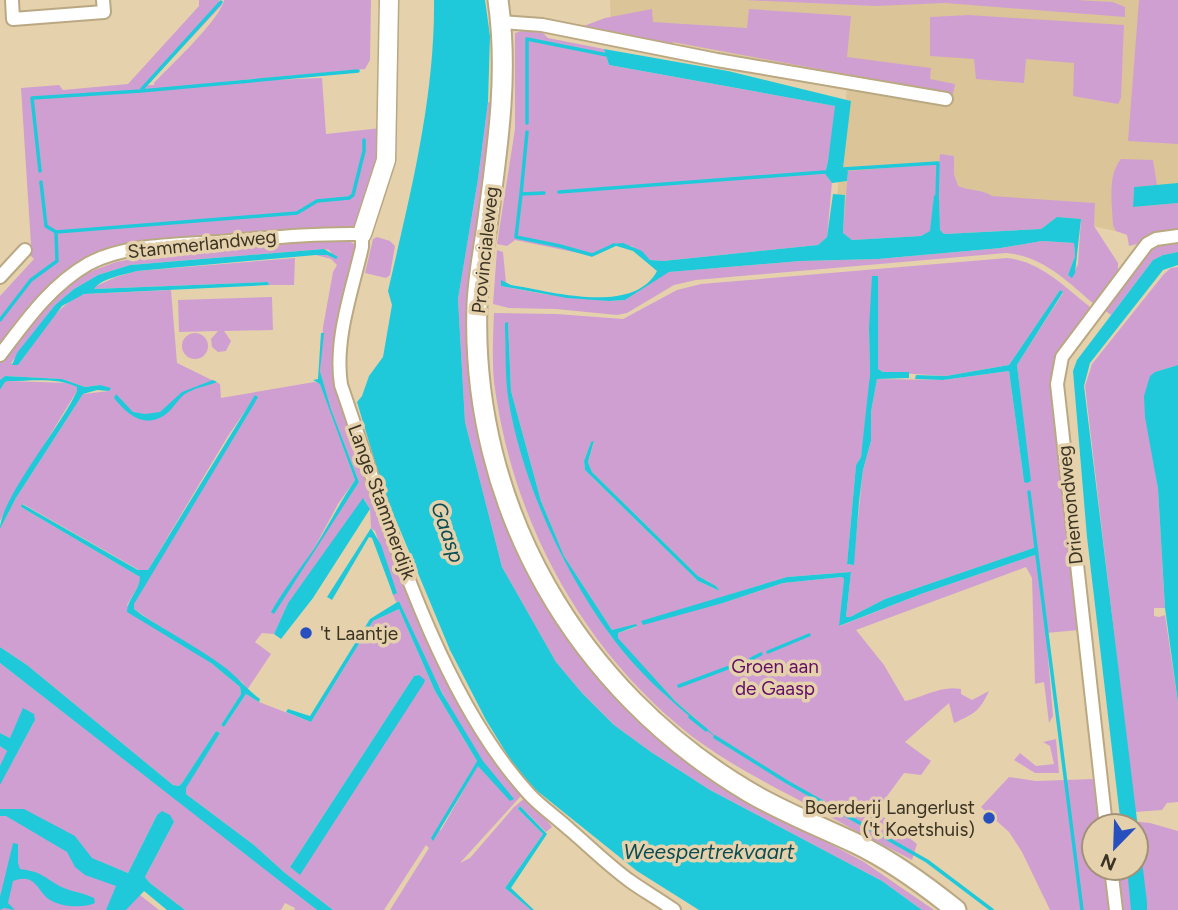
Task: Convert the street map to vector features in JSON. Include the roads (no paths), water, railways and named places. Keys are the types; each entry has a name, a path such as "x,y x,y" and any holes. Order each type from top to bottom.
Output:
{"main road":[{"name":"Provincialeweg","path":"498,0 502,105 480,273 477,305 478,346 488,433 505,496 532,561 569,626 641,712 699,759 732,781 830,833 857,844 888,862 956,910"},
{"name":"Provincialeweg","path":"830,833 943,910"}],"street":[{"path":"12,0 13,19 104,12 103,0"},
{"name":"Lange Stammerdijk","path":"389,0 386,160 362,234 362,247 341,342 338,364 341,385 396,542 441,653 490,744 530,795 629,880 674,910"},
{"path":"500,22 542,25 717,60 946,99"},
{"name":"Stammerlandweg","path":"0,355 47,295 77,271 107,255 179,245 323,233 362,234"},
{"name":"Driemondweg","path":"1104,812 1056,384 1062,357 1147,244 1156,239 1178,236"},
{"path":"0,277 24,250"},
{"path":"1113,882 1116,910"}],"water":[{"name":"Weespertrekvaart","path":"434,0 485,0 490,36 488,102 458,299 465,422 502,567 556,662 614,725 710,790 882,881 922,910 699,910 637,871 536,790 515,767 486,720 450,650 383,489 357,402 369,376 383,357 392,305 388,291 426,110"},
{"path":"604,49 728,71 851,101 843,168 848,171 847,181 832,183 825,174 835,106 609,65"},
{"path":"1178,183 1178,203 1133,207 1134,187"},
{"path":"833,194 845,195 843,233 852,240 921,236 930,231 934,195 939,197 940,230 944,234 1041,229 1057,217 1081,219 1075,273 1072,278 1068,275 1075,256 1074,243 1042,241 1001,248 878,259 801,261 669,272 625,300 567,298 501,286 501,280 511,285 568,295 611,297 630,293 645,285 657,271 633,251 610,244 623,243 642,251 650,260 663,261 818,245 827,237"},
{"path":"324,249 338,257 336,259 327,255 316,255 137,271 107,280 94,289 268,282 269,285 84,294 62,306 18,365 12,365 17,353 55,305 74,289 98,275 130,265"},
{"path":"1178,252 1178,265 1163,270 1090,363 1084,386 1136,812 1119,812 1087,537 1073,371 1077,360 1153,260"},
{"path":"872,276 878,276 878,369 883,372 909,372 909,378 877,379 871,412 871,441 863,470 859,502 854,565 847,564 856,465 861,457 870,374"},
{"path":"1060,290 1063,292 1017,365 1031,481 1027,483 1024,482 1009,371 943,380 915,379 916,375 946,376 1009,365"},
{"path":"508,322 511,391 541,501 564,556 612,630 636,624 637,626 618,633 618,638 675,701 722,742 663,693 635,666 593,610 560,553 533,491 514,428 506,380 505,323"},
{"path":"321,333 324,333 320,371 331,409 359,482 274,614 271,612 315,547 355,480 320,384 313,380 318,379"},
{"path":"1178,365 1178,703 1165,608 1158,489 1145,417 1144,396 1150,376"},
{"path":"5,376 62,379 85,387 100,385 111,388 109,391 97,390 83,394 16,498 0,529 3,516 20,481 77,391 77,387 69,384 44,380 9,381 5,382 0,390 0,380"},
{"path":"213,380 217,382 182,396 158,419 137,418 114,398 116,394 133,412 160,412 182,392"},
{"path":"255,395 258,397 250,411 134,604 134,609 142,615 223,666 260,699 259,702 246,694 224,727 221,725 241,694 240,687 211,663 127,612 140,577 21,507 22,504 138,570 148,570"},
{"path":"594,441 588,462 592,472 698,576 720,591 698,581 585,470 584,461 591,442"},
{"path":"363,498 370,509 313,598 281,639 274,634 288,603"},
{"path":"371,528 381,545 397,593 393,595 372,538 369,537 332,600 327,597"},
{"path":"1036,547 1035,555 921,594 839,626 844,579 842,577 783,583 643,625 641,621 787,577 851,572 846,617 850,617 885,599"},
{"path":"399,601 442,693 483,761 514,799 510,801 478,766 433,841 431,838 477,761 435,691 399,609 373,621 311,722 286,712 288,709 310,716 370,619"},
{"path":"0,647 27,665 173,785 179,786 182,783 216,731 220,733 186,788 186,794 333,910 317,910 0,663"},
{"path":"419,675 425,680 424,683 300,875 290,867 414,676"},
{"path":"23,708 34,714 35,720 0,785 0,766 7,751 0,746 0,733 10,738"},
{"path":"520,806 547,834 511,888 534,910 505,888 543,834 518,809"},
{"path":"0,809 24,809 75,836 92,858 128,873 157,815 162,811 170,815 174,822 145,877 185,910 167,910 144,891 126,910 106,910 116,886 85,875 75,867 67,852 6,816 0,816"},
{"path":"13,843 18,844 20,869 36,872 60,886 94,898 95,903 76,906 55,903 32,881 19,879 13,881 8,903 15,910 0,910 0,897"},
{"path":"1128,882 1145,882 1147,910 1131,910"}],"waterway":[{"path":"142,89 221,2"},
{"path":"527,123 527,39 607,55"},
{"path":"40,171 32,98 358,71"},
{"path":"521,194 527,132"},
{"path":"41,182 46,226 56,232 297,213 317,201 349,198 353,195 364,151 364,140"},
{"path":"843,169 938,163 937,198"},
{"path":"559,192 825,172"},
{"path":"544,193 521,194 516,237 592,255 614,245"},
{"path":"0,320 31,280 57,261 56,232"},
{"path":"1029,492 1082,910"},
{"path":"768,652 809,635"},
{"path":"751,659 761,654"},
{"path":"679,686 746,661"},
{"path":"690,717 706,730"},
{"path":"715,737 787,782 927,861 992,910"}],"place":[{"name":"'t Laantje","path":"306,633"},
{"name":"Boerderij Langerlust ('t Koetshuis)","path":"989,818"}],"water label":[{"name":"Gaasp","path":"448,532"}],"park label":[{"name":"Groen aan de Gaasp","path":"775,677"}]}
